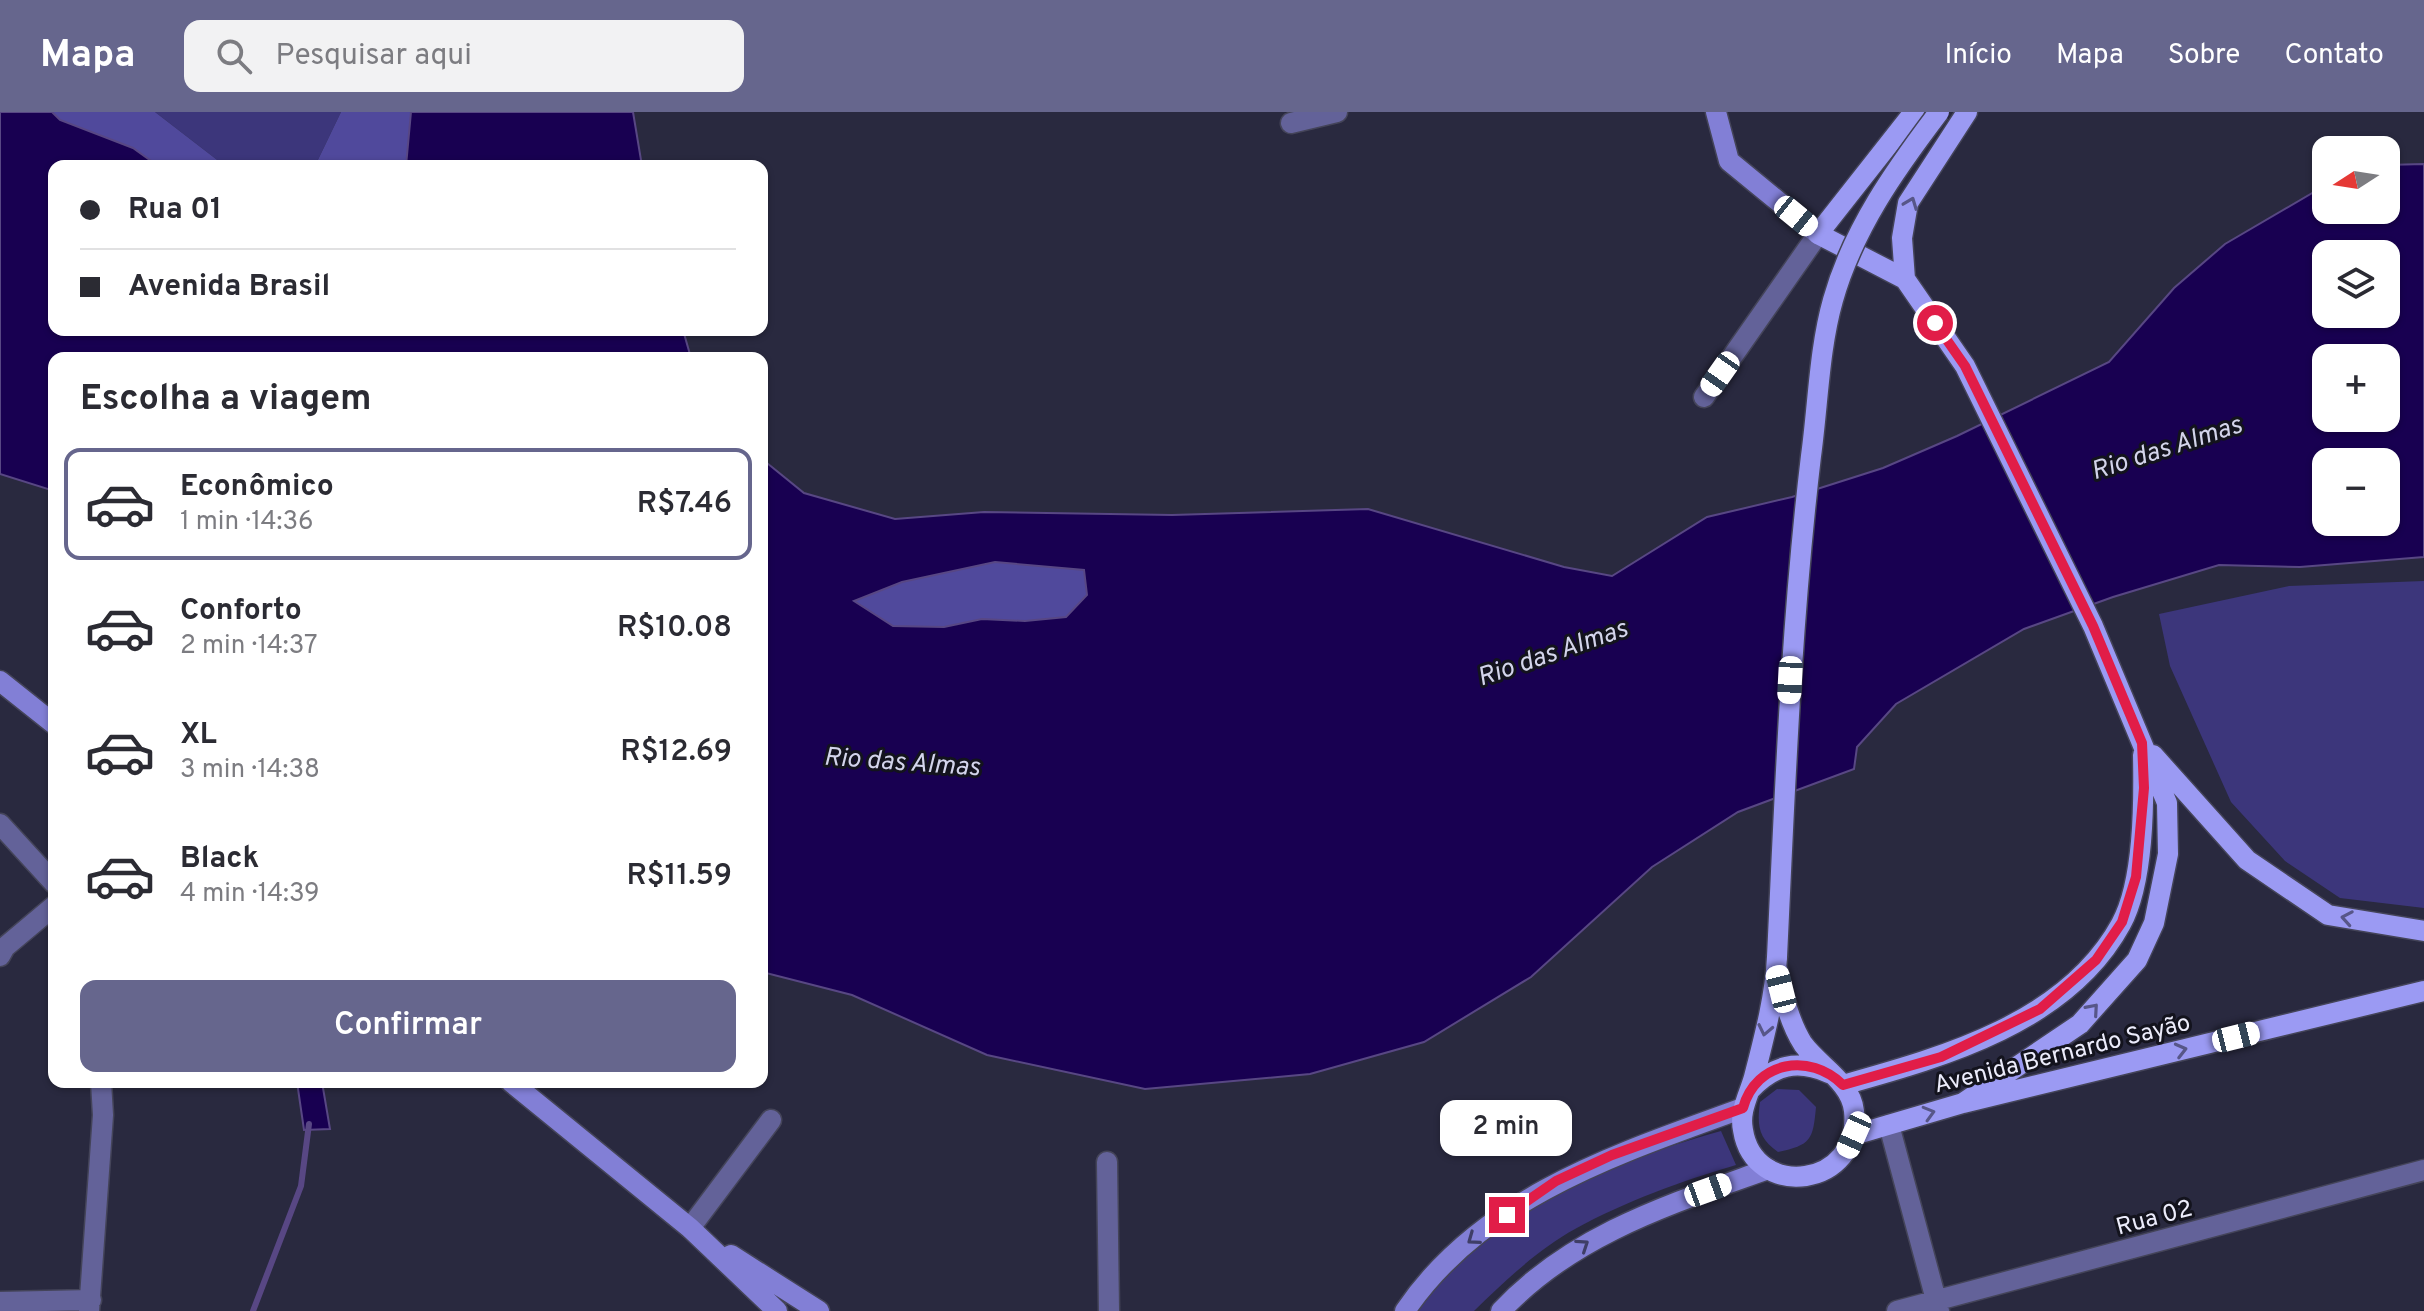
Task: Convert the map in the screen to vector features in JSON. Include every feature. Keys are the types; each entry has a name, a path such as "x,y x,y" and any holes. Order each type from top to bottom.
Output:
{"main road":[{"path":"1914,112 1818,234 1905,279 1965,366 2093,626 2167,803 2168,854 2154,923 2137,960 2080,1024 1963,1103"},
{"path":"1777,963 1786,1008 1804,1044 1837,1080 1854,1109 1854,1135 1845,1154 1829,1169 1809,1177 1788,1177 1768,1169 1751,1153 1743,1131 1747,1099 1777,963 1790,680 1803,526 1832,302 1860,230 1902,161 1939,112"},
{"path":"1905,279 1902,238 1908,203 1967,112"},
{"path":"1747,1099 1767,1073 1788,1064 1811,1065 1837,1080 1941,1057 2040,1009 2096,960 2122,922 2136,877 2144,788 2142,743"},
{"path":"2142,743 2247,860 2328,915 2424,931"},
{"name":"Avenida Bernardo Sayão","path":"1854,1135 1963,1103 2424,991"}],"street":[{"path":"1291,123 1337,112"},
{"path":"1704,397 1818,234 1729,161 1716,112"},
{"path":"0,681 48,719"},
{"path":"0,824 48,876"},
{"path":"2,950 48,911"},
{"path":"0,1302 90,1306 103,1115 101,1088"},
{"path":"518,1088 690,1228 777,1311"},
{"path":"1405,1311 1457,1251 1556,1181 1747,1099"},
{"path":"690,1228 771,1120"},
{"path":"1889,1125 1938,1307"},
{"path":"1107,1162 1109,1311"},
{"path":"1501,1311 1548,1269 1592,1239 1641,1214 1768,1169"},
{"name":"Rua 02","path":"1897,1311 1938,1307 2424,1170"},
{"path":"690,1228 819,1311"}],"shaded area":[{"path":"52,112 155,112 217,160 150,160 133,148 60,120"},
{"path":"155,112 341,112 318,160 217,160"},
{"path":"341,112 411,112 407,160 318,160"},
{"path":"995,562 1085,570 1087,595 1067,617 1025,621 982,619 944,627 893,626 853,600 902,582"},
{"path":"2424,581 2424,908 2340,898 2285,861 2231,802 2170,666 2159,614 2289,586"},
{"path":"1777,1089 1799,1090 1816,1107 1808,1139 1797,1147 1778,1152 1766,1142 1759,1118 1760,1102"},
{"path":"1721,1131 1736,1165 1654,1192 1575,1229 1535,1256 1474,1311 1417,1311 1443,1277 1476,1247 1553,1196 1639,1158"}],"water":[{"path":"0,112 52,112 60,120 133,148 150,160 48,160 48,336 685,336 689,352 48,352 48,489 0,474"},
{"path":"411,112 633,112 641,160 407,160"},
{"name":"Rio das Almas","path":"2424,164 2424,557 2300,567 2219,565 2113,597 2024,629 1896,704 1857,747 1854,769 1738,812 1652,867 1531,977 1424,1042 1310,1074 1145,1089 987,1055 852,995 768,974 768,464 804,493 895,519 984,512 1172,515 1368,509 1564,567 1612,576 1707,517 1792,497 1883,468 1957,436 2109,362 2174,288 2225,244 2312,193 2312,224 2400,224 2400,165","holes":["995,562 1084,570 1087,595 1066,617 1025,621 982,619 944,627 893,626 854,601 902,582"]},
{"path":"298,1088 323,1088 330,1129 304,1130"}],"waterway":[{"path":"253,1311 301,1186 309,1124"}],"route":[{"path":"1507,1215 1556,1181 1612,1155 1743,1108 1751,1089 1767,1073 1788,1064 1811,1065 1832,1074 1843,1085 1941,1057 2040,1009 2096,960 2122,922 2136,877 2144,788 2142,743 2093,626 1965,366 1935,323"}]}
